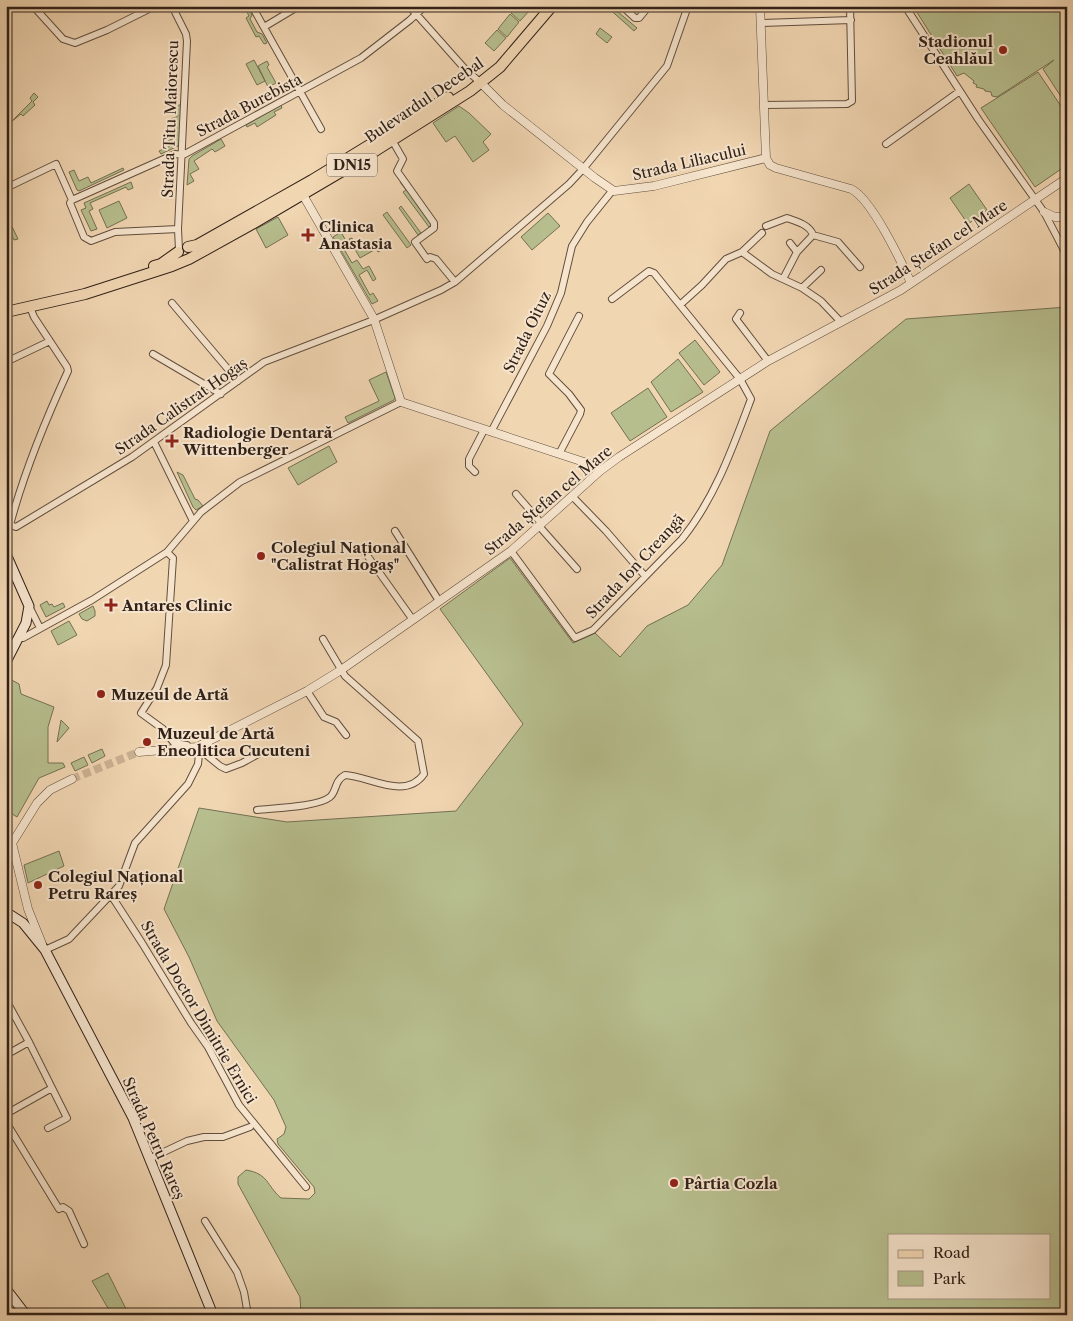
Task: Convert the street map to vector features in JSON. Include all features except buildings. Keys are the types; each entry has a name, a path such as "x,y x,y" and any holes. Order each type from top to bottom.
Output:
{"main road":[{"name":"Bulevardul Decebal","path":"7,306 83,290 161,264 302,195 392,140 478,81 544,6"},
{"name":"Bulevardul Decebal","path":"7,306 30,307 77,296 172,266 184,252 205,242 312,180 500,67 552,6"},
{"path":"6,554 29,606 28,617 20,638 6,662"},
{"name":"Strada Petru Rareș","path":"6,912 23,923 45,950 133,1118 151,1158 212,1315"},
{"path":"6,1289 26,1315"}],"street":[{"path":"33,6 63,39 74,43 107,30 155,6"},
{"name":"Strada Titu Maiorescu","path":"172,6 186,34 187,41 178,233 184,252"},
{"path":"252,6 321,130"},
{"path":"264,27 299,6"},
{"path":"409,6 466,69 503,105 612,190"},
{"name":"Strada Burebista","path":"72,200 175,154 182,155 361,58 425,6"},
{"path":"622,6 635,18 639,18 649,6"},
{"name":"Strada Calistrat Hogaș","path":"8,526 16,527 132,457 264,362 374,319 441,290 454,282 569,184 583,169 667,66 688,6"},
{"path":"760,6 766,158"},
{"path":"764,105 850,103 854,96 850,6"},
{"path":"905,6 960,91 1044,212 1067,256"},
{"path":"761,23 851,20"},
{"path":"886,144 960,91"},
{"path":"392,140 403,159 397,172 434,223 434,228 415,242 427,259 430,257 436,259 454,282"},
{"name":"Strada Liliacului","path":"612,190 619,191 654,186 766,158 770,165 776,168 851,189 860,194 886,235 911,283"},
{"path":"6,188 56,164 72,200 70,203 84,237 91,241 115,232 178,233"},
{"name":"Strada Ștefan cel Mare","path":"139,752 197,749 307,691 341,670 511,551 600,471 619,457 768,361 911,283 1067,178"},
{"name":"Strada Oituz","path":"475,472 470,466 469,459 488,431 547,326 560,292 572,246 587,222 612,190"},
{"path":"302,195 374,319 401,402"},
{"path":"1044,212 1055,217 1067,217"},
{"path":"766,226 789,218 810,229 813,235 838,242 860,267"},
{"path":"681,304 726,259 742,252 762,233"},
{"path":"783,279 797,252 813,235"},
{"path":"790,243 797,252"},
{"path":"742,252 772,274 802,288 820,301 840,321"},
{"path":"802,288 821,270"},
{"name":"Strada Ion Creangă","path":"511,551 575,638 593,630 690,529 727,462 751,399 740,379 654,273 649,271 612,298"},
{"path":"172,303 238,381"},
{"path":"8,526 43,424 68,371 34,317 30,307"},
{"path":"740,313 736,319 768,361"},
{"path":"559,454 581,410 569,394 549,374 579,316"},
{"path":"6,362 50,342"},
{"path":"153,354 221,394"},
{"path":"20,638 92,600 167,552 201,512 240,482 401,402 596,466 600,471"},
{"path":"154,442 193,521"},
{"path":"516,494 577,569"},
{"path":"572,496 606,531 645,576"},
{"path":"395,531 439,602"},
{"path":"364,551 413,620"},
{"path":"167,552 173,558 166,666 157,688 141,713 164,729 174,743 197,749 226,769 260,753"},
{"path":"29,606 40,628"},
{"path":"257,810 305,805 322,801 330,797 340,778 345,775 392,787 414,783 424,774 418,741 341,670 323,639"},
{"path":"307,691 324,717 336,722 346,735"},
{"path":"45,950 69,939 111,895 123,878 135,843 188,784 196,769 197,749"},
{"path":"6,853 37,803 50,790 72,779"},
{"name":"Strada Petru Rareș","path":"12,843 28,909 45,950"},
{"name":"Strada Doctor Dimitrie Ernici","path":"111,895 190,1023 208,1046 239,1106 306,1187"},
{"path":"7,1002 67,1118 48,1128"},
{"path":"6,1055 29,1042"},
{"path":"6,1114 52,1088"},
{"path":"6,1122 59,1209 63,1207 69,1211 84,1244"},
{"path":"151,1158 193,1139 215,1136 223,1137 250,1126"},
{"path":"205,1221 238,1272 248,1315"}],"green space":[{"path":"244,6 247,6 252,15 250,19 257,32 262,34 267,43 264,44 259,36 256,37 246,18 249,16"},
{"path":"517,6 525,6 530,10 520,21 511,13"},
{"path":"606,6 611,6 637,28 634,31"},
{"name":"Stadionul Ceahlăul","path":"913,6 1064,6 1067,11 1067,48 1064,52 1065,54 1067,52 1067,106 1043,69 1054,60 997,97 992,96 991,92 976,87 977,85 973,83 974,81 964,73 957,76"},
{"path":"510,14 519,22 507,37 498,29"},
{"path":"600,28 612,37 607,43 596,34"},
{"path":"497,30 506,38 494,51 485,43"},
{"path":"254,60 265,81 257,85 246,64"},
{"path":"267,61 269,65 267,67 276,83 268,87 258,66"},
{"path":"1038,72 1067,115 1067,165 1035,187 981,108"},
{"path":"34,93 38,97 33,102 35,105 23,116 21,114 11,122 32,101 30,98"},
{"path":"182,104 180,143 178,146 161,154 159,151 170,146 168,141 177,136 169,120 178,116 174,107"},
{"path":"281,105 282,108 274,112 276,115 257,127 255,123 247,127 246,125"},
{"path":"459,106 491,134 483,142 489,150 473,162 455,136 446,142 433,123"},
{"path":"221,139 225,146 215,152 212,149 194,161 199,169 190,174 194,181 187,185 189,159"},
{"path":"123,168 124,170 79,191 69,172 74,170 79,181 88,177 91,183"},
{"path":"403,179 434,223 429,227 403,192 406,190 400,182"},
{"path":"131,182 133,188 128,190 126,187 90,203 93,209 89,211 97,229 91,231 81,210 86,208 84,203"},
{"path":"969,184 987,210 968,224 950,198"},
{"path":"119,201 127,218 107,228 99,210"},
{"path":"401,206 421,233 418,235 399,208"},
{"path":"387,212 411,245 407,248 383,215"},
{"path":"548,213 560,226 532,250 521,237"},
{"path":"6,214 18,239 14,240 6,224"},
{"path":"278,217 288,235 266,248 256,229"},
{"path":"341,232 346,241 341,244 352,263 357,260 363,269 369,266 376,279 373,281 367,270 359,275 370,295 373,293 378,301 372,304 333,237"},
{"path":"352,238 358,249 373,240 376,241 380,251 378,252 376,249 360,258 349,239"},
{"path":"1067,307 1067,1315 301,1315 300,1297 238,1184 238,1177 246,1170 259,1174 281,1198 309,1199 315,1193 314,1187 278,1144 277,1139 284,1134 286,1127 274,1100 217,1021 189,957 164,909 199,808 287,822 456,811 523,724 440,609 510,558 573,643 595,633 620,657 647,626 688,605 722,565 770,431 906,319"},
{"path":"695,340 720,372 704,385 679,353"},
{"path":"678,359 703,392 671,412 651,382"},
{"path":"386,372 395,398 394,400 348,423 345,417 379,401 369,380"},
{"path":"648,388 667,417 630,441 611,413"},
{"path":"329,446 337,462 298,485 288,468"},
{"path":"177,472 183,475 195,499 203,506 196,510 193,507"},
{"path":"47,601 49,605 52,604 54,607 63,603 65,607 46,617 40,605"},
{"path":"93,606 95,616 87,621 82,619 79,614"},
{"path":"69,621 77,635 58,645 51,631"},
{"path":"10,679 19,684 21,694 54,707 48,727 48,763 63,763 65,767 39,778 17,817 6,810 6,686"},
{"path":"61,720 69,728 57,742"},
{"path":"102,749 105,756 92,763 88,755"},
{"path":"84,757 88,765 75,771 71,763"},
{"path":"59,851 64,866 28,883 24,865"},
{"path":"108,1273 129,1315 112,1315 92,1281"}],"tunnel":[{"path":"72,779 139,752"}],"place":[{"name":"Stadionul Ceahlăul","path":"1003,50"},
{"name":"Clinica Anastasia","path":"308,235"},
{"name":"Radiologie Dentară Wittenberger","path":"172,441"},
{"name":"Colegiul Național \"Calistrat Hogaș\"","path":"261,556"},
{"name":"Antares Clinic","path":"111,605"},
{"name":"Muzeul de Artă","path":"101,694"},
{"name":"Muzeul de Artă Eneolitica Cucuteni","path":"147,742"},
{"name":"Colegiul Național Petru Rareș","path":"38,885"},
{"name":"Pârtia Cozla","path":"674,1183"}]}
